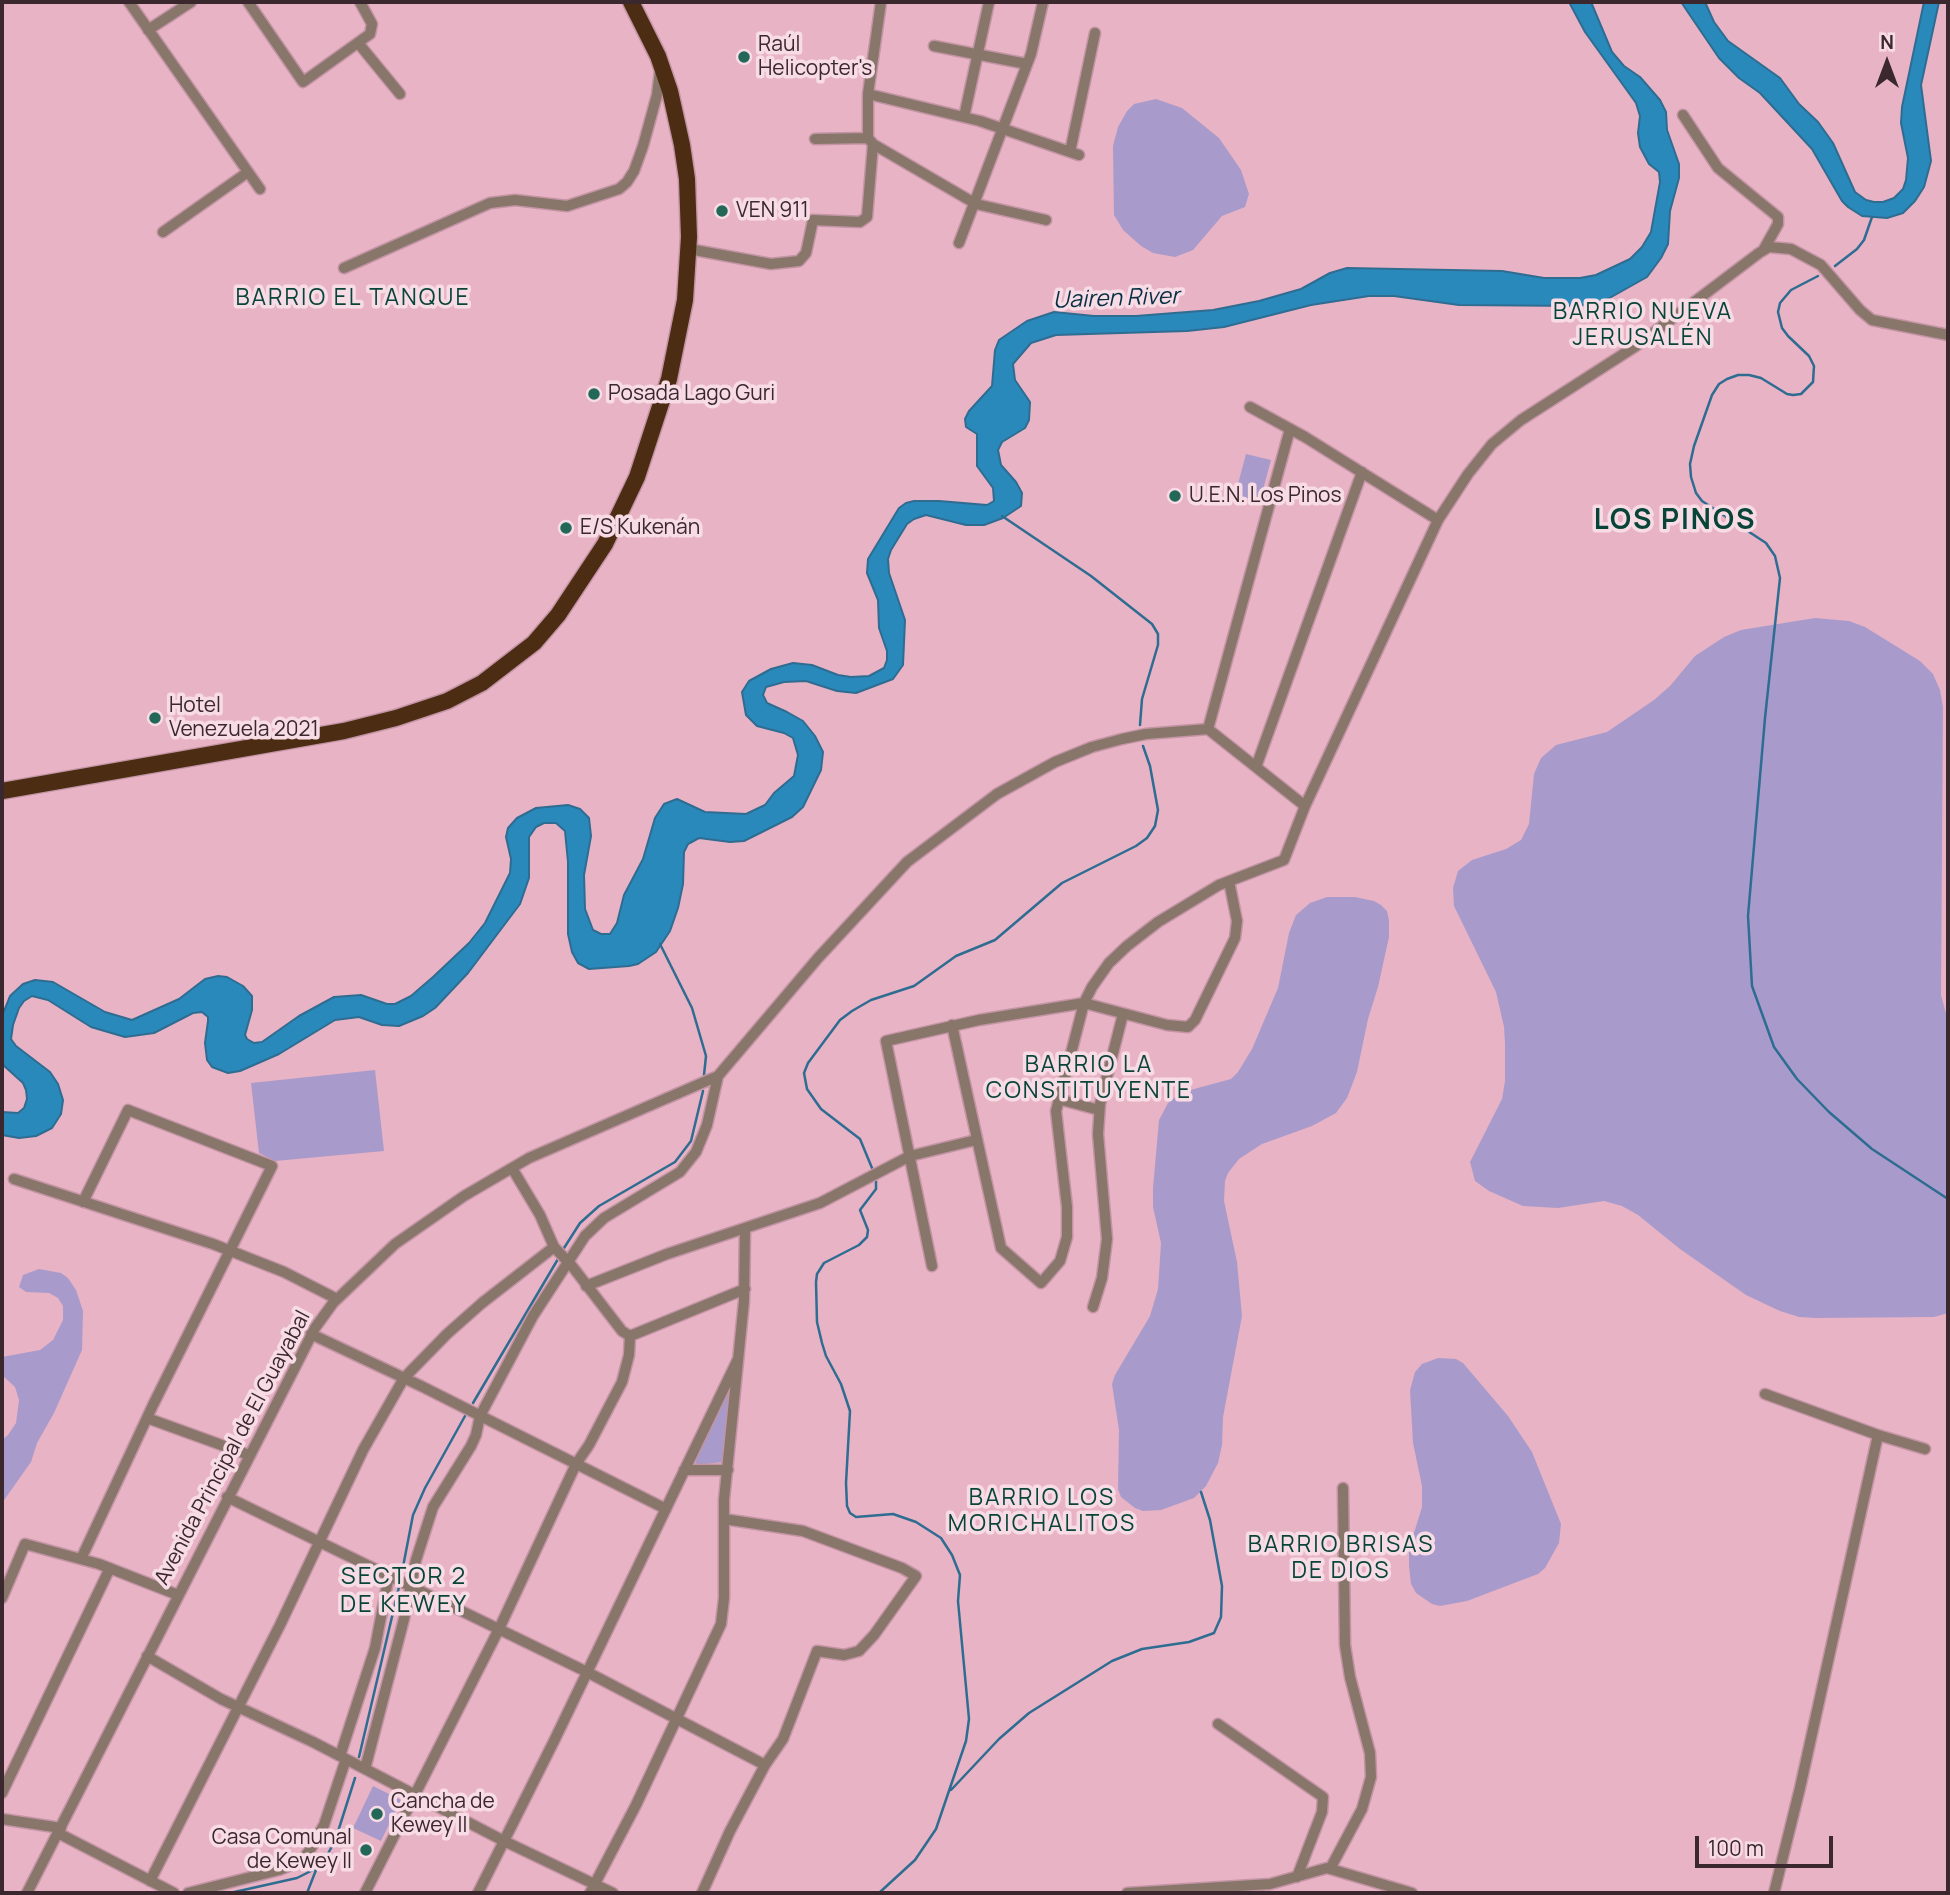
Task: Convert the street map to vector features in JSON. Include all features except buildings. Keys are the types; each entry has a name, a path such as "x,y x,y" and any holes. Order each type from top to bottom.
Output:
{"highway":[{"path":"2,791 371,725 432,706 465,692 519,657 547,629 605,544 627,501 650,443 676,355 684,309 689,249 685,160 661,65 652,39 631,2"}],"street":[{"path":"129,2 260,189"},
{"path":"148,30 191,2"},
{"path":"248,2 303,82 370,34 372,28 360,2"},
{"path":"689,249 771,264 799,261 806,253 813,220 860,222 867,217 870,141 868,94 881,2"},
{"path":"964,117 989,2"},
{"path":"959,243 1027,64 1043,2"},
{"path":"868,94 1003,128 1075,153 1095,33"},
{"path":"359,44 400,94"},
{"path":"934,46 1027,64"},
{"path":"344,268 491,203 515,200 567,206 619,189 627,183 634,171 643,146 657,95 661,65"},
{"path":"952,1025 1001,1248 1041,1283 1060,1261 1068,1223 1056,1122 1058,1099 1078,1034 1084,1003 1100,975 1127,946 1167,916 1228,881 1284,860 1304,806 1438,520 1468,474 1492,444 1504,433 1636,346 1764,249 1779,224 1778,217 1718,168 1683,115"},
{"path":"815,139 870,141 973,203 1046,220"},
{"path":"163,232 248,172"},
{"path":"1764,249 1791,249 1821,265 1872,320 1948,335"},
{"path":"1250,407 1438,520"},
{"path":"1290,429 1209,729 1304,806"},
{"path":"1256,767 1362,472"},
{"name":"Avenida Principal de El Guayabal","path":"27,1893 312,1334 323,1314 337,1299 407,1234 512,1168 561,1143 718,1076 818,958 907,862 965,816 1029,775 1072,754 1146,734 1209,729"},
{"path":"932,1266 886,1041 952,1025 1084,1003 1177,1027 1188,1027 1192,1024 1235,938 1237,921 1228,881"},
{"path":"1093,1307 1102,1278 1107,1239 1098,1134 1099,1110 1123,1014"},
{"path":"365,1769 428,1516 471,1446 480,1416 533,1316 567,1262 585,1236 604,1218 667,1181 689,1163 707,1125 718,1076"},
{"path":"1058,1099 1099,1110"},
{"path":"82,1559 147,1418 272,1166 128,1110 83,1202"},
{"path":"586,1286 667,1254 827,1200 882,1168 910,1156 976,1140"},
{"path":"512,1168 540,1215 554,1247 622,1331 629,1336"},
{"path":"14,1179 229,1250 284,1272 337,1299"},
{"path":"592,1889 636,1805 720,1624 724,1598 724,1519 745,1289 745,1228"},
{"path":"150,1881 280,1625 363,1450 404,1378 482,1303 554,1247"},
{"path":"629,1336 745,1289"},
{"path":"312,1334 666,1510"},
{"path":"365,1893 499,1629 576,1464 622,1382 629,1355 629,1336"},
{"path":"478,1893 740,1355"},
{"path":"1765,1394 1925,1449"},
{"path":"147,1418 249,1455"},
{"path":"1773,1893 1803,1776 1878,1435"},
{"path":"684,1470 728,1470"},
{"path":"1330,1869 1362,1809 1371,1777 1370,1753 1350,1677 1345,1646 1343,1488"},
{"path":"227,1497 587,1672 765,1765"},
{"path":"702,1893 730,1831 765,1765 783,1739 817,1651 844,1655 859,1651 874,1635 916,1576 902,1568 803,1531 724,1519"},
{"path":"2,1598 25,1544 110,1568 178,1595"},
{"path":"2,1793 110,1568"},
{"path":"188,1893 279,1870 300,1861 310,1850 324,1825 375,1648 389,1575"},
{"path":"147,1656 195,1685 365,1769 592,1889 613,1893"},
{"path":"1217,1724 1322,1797 1322,1812 1297,1877"},
{"path":"2,1819 59,1830 174,1893"},
{"path":"1126,1893 1270,1884 1319,1869 1330,1869 1412,1893"}],"shaded area":[{"path":"1156,99 1182,108 1219,138 1241,170 1249,194 1245,207 1222,216 1193,250 1175,257 1153,253 1141,246 1123,230 1114,215 1113,146 1118,127 1134,104"},
{"path":"1246,454 1271,460 1260,501 1235,495"},
{"path":"1815,618 1849,621 1865,627 1920,661 1933,674 1943,707 1941,995 1948,1021 1948,1313 1934,1317 1816,1318 1799,1317 1780,1311 1746,1295 1622,1206 1604,1201 1558,1208 1523,1206 1489,1191 1475,1181 1470,1162 1502,1099 1505,1043 1496,992 1454,906 1453,888 1458,871 1472,860 1506,849 1521,840 1529,824 1534,774 1541,758 1556,745 1607,732 1654,700 1670,686 1695,656 1724,637 1741,630"},
{"path":"1327,897 1355,897 1374,901 1387,911 1389,920 1389,937 1357,1072 1347,1098 1336,1113 1312,1126 1262,1144 1239,1159 1228,1173 1224,1201 1237,1262 1242,1316 1223,1417 1218,1463 1206,1486 1194,1498 1161,1510 1143,1511 1121,1497 1118,1489 1119,1430 1112,1384 1150,1316 1158,1289 1161,1243 1153,1207 1153,1188 1159,1120 1168,1103 1183,1092 1231,1079 1238,1072 1252,1049 1278,988 1289,933 1296,915 1310,903"},
{"path":"375,1070 384,1151 275,1161 259,1153 251,1083"},
{"path":"39,1269 61,1273 76,1290 83,1311 82,1350 54,1413 37,1443 31,1462 2,1503 2,1440 16,1423 19,1400 15,1387 2,1375 2,1357 40,1350 53,1340 63,1320 63,1306 58,1298 49,1293 26,1292 19,1287 23,1275"},
{"path":"1438,1358 1456,1359 1463,1363 1508,1416 1532,1452 1561,1524 1559,1543 1545,1568 1538,1574 1467,1601 1440,1606 1416,1593 1411,1584 1409,1566 1409,1549 1422,1507 1422,1486 1413,1443 1410,1390 1415,1372 1422,1364"},
{"path":"727,1390 731,1391 724,1462 696,1465 695,1459"},
{"name":"Cancha de Kewey II","path":"373,1786 401,1800 381,1841 353,1828"}],"water":[{"path":"1569,2 1591,2 1612,52 1624,66 1640,77 1660,100 1666,112 1667,130 1679,164 1679,178 1670,211 1668,244 1647,277 1606,300 1580,306 1459,305 1394,296 1369,296 1311,305 1224,327 1187,331 1056,335 1031,343 1013,364 1015,380 1030,402 1029,420 1025,428 1002,442 998,450 1001,465 1022,493 1021,506 1003,518 984,525 966,525 926,515 907,524 888,559 889,573 905,620 903,665 893,679 856,693 837,691 806,681 784,682 766,687 763,695 767,703 803,721 815,736 823,752 821,770 803,807 792,817 744,841 699,838 688,844 684,852 683,884 678,908 670,931 656,952 638,964 629,966 589,969 578,963 568,934 565,831 556,823 544,823 536,827 529,837 529,878 520,904 468,973 435,1008 423,1016 399,1026 382,1025 359,1017 335,1020 279,1054 240,1071 228,1073 212,1067 207,1060 205,1043 208,1017 202,1012 193,1013 154,1033 125,1037 91,1027 48,1000 32,996 19,1008 11,1039 16,1046 50,1072 58,1084 63,1100 61,1114 52,1128 36,1136 19,1138 2,1135 2,1112 18,1113 24,1108 27,1099 23,1083 2,1064 2,1016 10,996 23,984 35,980 53,982 105,1012 132,1020 179,999 205,979 227,977 243,986 252,996 252,1010 245,1035 254,1043 262,1042 299,1016 334,997 361,995 395,1004 411,996 433,977 469,943 485,923 510,873 511,859 506,837 508,828 517,818 536,808 568,805 580,809 589,818 591,836 584,875 585,909 593,930 610,934 617,923 624,895 643,859 655,818 664,804 677,799 705,812 746,814 765,805 774,793 794,776 798,755 793,738 757,726 746,715 742,692 749,681 771,669 793,663 812,665 851,677 869,676 884,668 887,651 879,628 878,600 867,573 868,559 899,508 906,503 939,501 987,505 994,501 993,488 977,466 977,434 966,427 965,419 992,386 995,350 999,340 1027,321 1054,312 1136,316 1213,310 1301,289 1330,273 1347,268 1502,271 1544,278 1580,278 1596,275 1630,259 1642,247 1651,232 1660,182 1659,172 1649,164 1640,147 1640,116 1636,103 1585,32"},
{"path":"1681,2 1705,2 1714,22 1728,41 1780,78 1799,104 1818,122 1833,143 1855,192 1866,200 1883,202 1894,198 1903,189 1906,180 1908,158 1901,123 1902,107 1924,2 1939,2 1921,85 1931,161 1924,187 1915,201 1903,213 1887,218 1862,216 1848,207 1812,149 1760,93 1739,78 1719,58"}],"waterway":[{"path":"1835,266 1864,240 1872,217"},
{"path":"1818,276 1791,290 1780,303 1778,312 1782,328 1809,356 1814,366 1813,382 1801,394 1793,395 1761,378 1749,375 1738,375 1719,384 1712,395 1690,464 1696,493 1702,501 1766,543 1775,556 1780,578 1748,916 1752,986 1774,1047 1797,1079 1829,1112 1872,1149 1948,1199"},
{"path":"1002,516 1091,576 1152,624 1158,634 1158,645 1142,699 1140,725"},
{"path":"872,1168 860,1139 821,1109 807,1089 804,1073 808,1063 840,1020 852,1011 871,1000 914,986 956,956 995,940 1062,883 1147,838 1155,826 1158,810 1150,766 1143,746"},
{"path":"660,944 692,1008 706,1056 704,1075"},
{"path":"564,1248 580,1223 599,1206 675,1162 691,1141 703,1091"},
{"path":"876,1181 876,1189 860,1210 868,1230 867,1237 859,1245 824,1263 817,1274 816,1282 817,1322 822,1343 850,1411 847,1506 850,1513 856,1517 893,1514 916,1522 941,1538 952,1555 960,1575 958,1601 969,1719 966,1741 936,1829 915,1860 879,1893"},
{"path":"473,1403 558,1259"},
{"path":"402,1572 413,1515 465,1416"},
{"path":"951,1790 999,1739 1029,1713 1112,1661 1142,1649 1189,1642 1214,1633 1221,1617 1222,1586 1210,1520 1201,1492"},
{"path":"359,1757 399,1587"},
{"path":"230,1893 297,1878 321,1866 335,1841 355,1778"},
{"path":"307,1893 316,1870"}],"place":[{"name":"Raúl Helicopter's","path":"744,57"},
{"name":"VEN 911","path":"722,211"},
{"name":"Posada Lago Guri","path":"594,394"},
{"name":"U.E.N. Los Pinos","path":"1175,496"},
{"name":"E/S Kukenán","path":"566,528"},
{"name":"Hotel Venezuela 2021","path":"155,718"},
{"name":"Cancha de Kewey II","path":"377,1814"},
{"name":"Casa Comunal de Kewey II","path":"366,1850"}],"district":[{"name":"BARRIO EL TANQUE","path":"353,299"},
{"name":"BARRIO NUEVA JERUSALÉN","path":"1643,326"},
{"name":"LOS PINOS","path":"1675,521"},
{"name":"BARRIO LA CONSTITUYENTE","path":"1089,1079"},
{"name":"BARRIO LOS MORICHALITOS","path":"1042,1512"},
{"name":"BARRIO BRISAS DE DIOS","path":"1341,1559"},
{"name":"SECTOR 2 DE KEWEY","path":"404,1591"}],"water label":[{"name":"Uairen River","path":"1116,299"}]}
